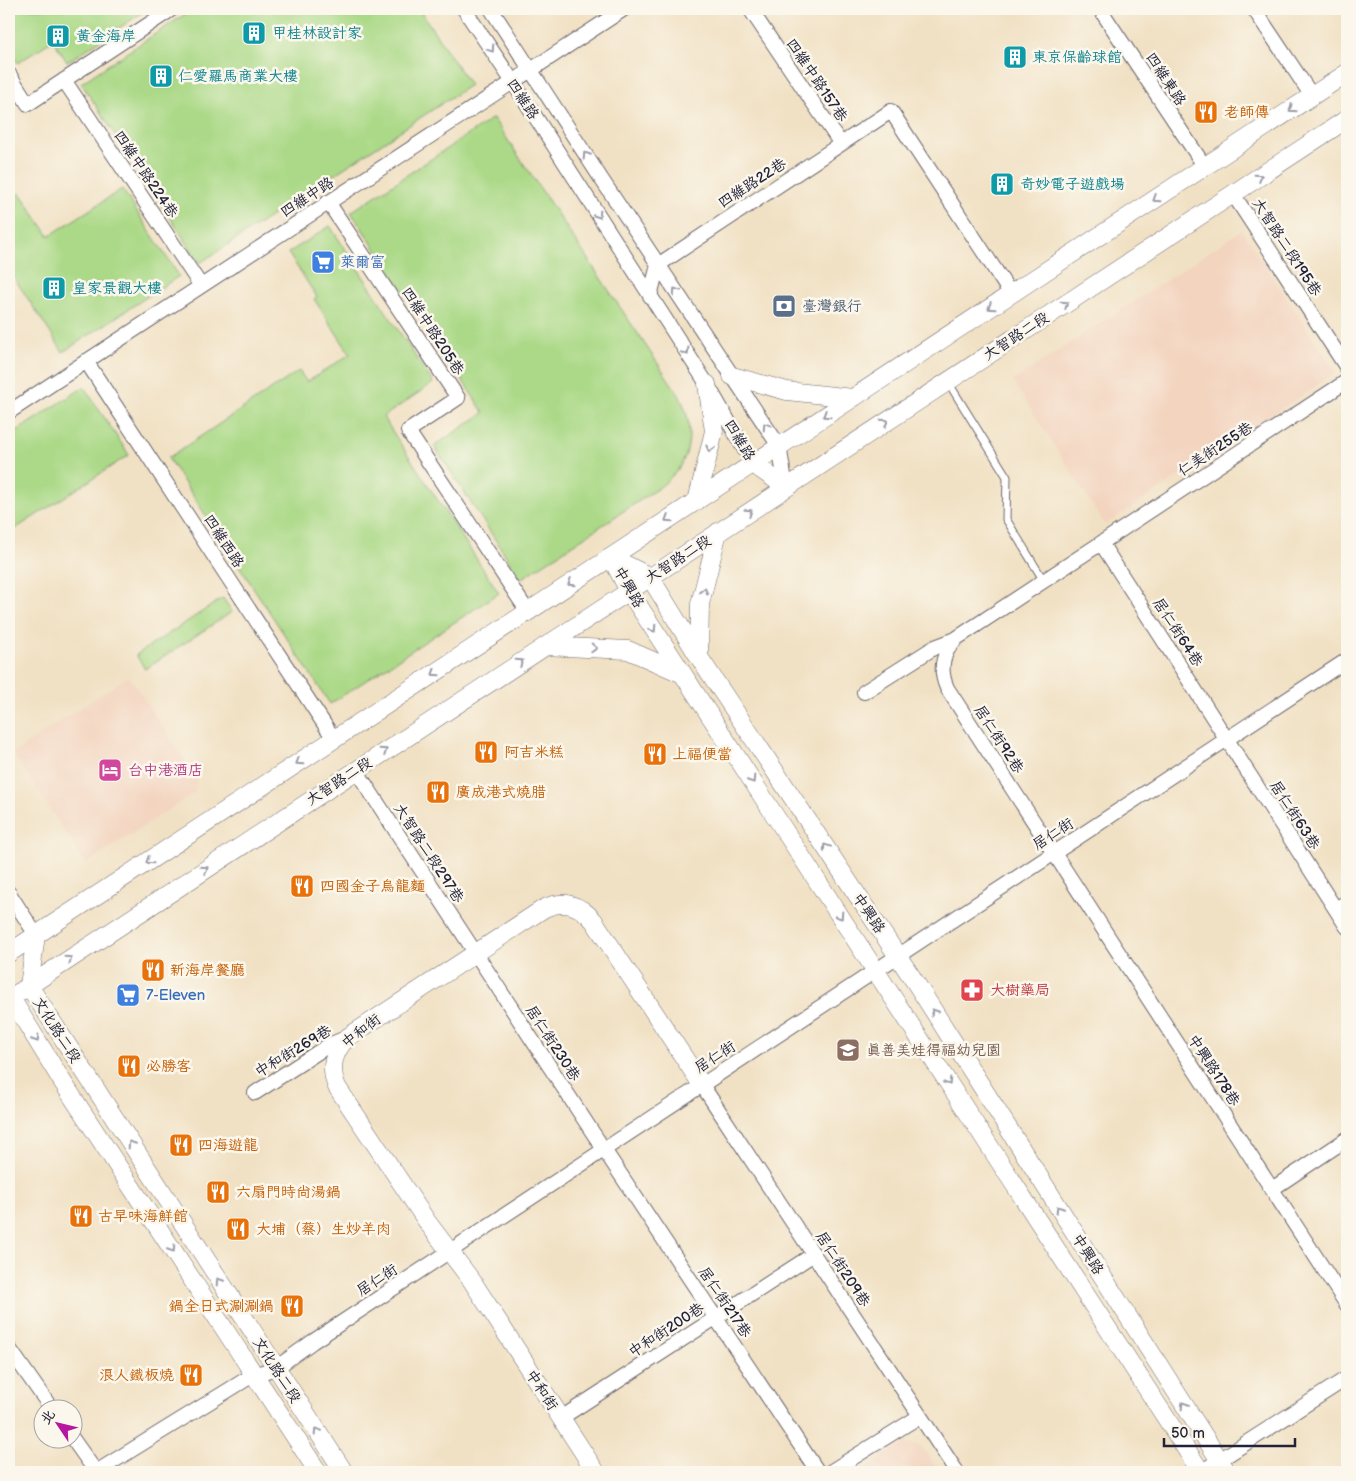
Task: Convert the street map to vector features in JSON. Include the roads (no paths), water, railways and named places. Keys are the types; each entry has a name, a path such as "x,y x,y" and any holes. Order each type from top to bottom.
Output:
{"street":[{"path":"9,74 28,104 172,9"},
{"name":"四維路","path":"464,9 707,384 753,464 786,488"},
{"name":"四維路","path":"491,9 779,446 786,488"},
{"name":"四維中路","path":"9,412 624,9"},
{"name":"四維中路157巷","path":"750,9 840,144"},
{"name":"四維東路","path":"1100,9 1205,167"},
{"path":"1254,9 1312,96"},
{"path":"9,953 1347,73"},
{"name":"四維中路224巷","path":"64,80 201,286"},
{"name":"四維路22巷","path":"658,265 891,111 1011,294"},
{"name":"大智路二段","path":"10,998 1347,119"},
{"name":"大智路二段195巷","path":"1233,194 1347,368"},
{"name":"四維中路205巷","path":"328,202 458,398 408,431 528,612"},
{"path":"650,296 658,265"},
{"name":"四維西路","path":"86,361 334,739"},
{"path":"732,376 787,391 853,398"},
{"name":"仁美街255巷","path":"1101,543 1347,381"},
{"path":"697,501 714,432 707,384"},
{"path":"699,657 700,604 718,532"},
{"name":"居仁街92巷","path":"864,692 935,647 957,638 1101,543"},
{"name":"居仁街64巷","path":"1101,543 1227,739"},
{"name":"中興路","path":"611,557 650,577 699,657 898,957 1223,1466"},
{"name":"中興路","path":"611,557 629,591 1201,1472"},
{"name":"居仁街92巷","path":"957,638 947,650 942,666 947,688 1054,853"},
{"path":"545,646 628,650 683,674"},
{"name":"居仁街","path":"103,1471 253,1374 276,1368 449,1251 1347,660"},
{"name":"居仁街63巷","path":"1227,739 1342,906 1347,926"},
{"name":"大智路二段297巷","path":"356,770 476,953"},
{"name":"中興路178巷","path":"1054,853 1347,1305"},
{"path":"9,893 36,935"},
{"name":"中和街","path":"596,1472 472,1281 428,1223 337,1087 333,1074 334,1060 342,1043 348,1037 549,906 567,904 585,911 594,921 702,1085"},
{"name":"文化路二段","path":"36,935 29,986 344,1472"},
{"name":"文化路二段","path":"36,935 10,998 62,1081 318,1472"},
{"name":"居仁街230巷","path":"476,953 604,1150"},
{"name":"中和街269巷","path":"255,1093 329,1045 348,1037"},
{"name":"居仁街209巷","path":"702,1085 957,1472"},
{"path":"1272,1189 1347,1139"},
{"name":"居仁街217巷","path":"604,1150 818,1472"},
{"name":"中和街200巷","path":"561,1418 814,1254"},
{"path":"9,1348 44,1398"},
{"path":"1201,1472 1223,1466 1347,1378"},
{"path":"830,1472 920,1416"},
{"path":"81,1448 103,1471"}],"lane":[{"path":"948,381 1007,477 1006,519 1044,581"}],"place":[{"name":"甲桂林設計家","path":"254,33"},
{"name":"黃金海岸","path":"58,36"},
{"name":"東京保齡球館","path":"1015,57"},
{"name":"仁愛羅馬商業大樓","path":"161,76"},
{"name":"老師傳","path":"1206,112"},
{"name":"奇妙電子遊戲場","path":"1002,184"},
{"name":"萊爾富","path":"323,262"},
{"name":"皇家景觀大樓","path":"54,288"},
{"name":"臺灣銀行","path":"784,306"},
{"name":"阿吉米糕","path":"486,752"},
{"name":"上福便當","path":"655,754"},
{"name":"台中港酒店","path":"110,770"},
{"name":"廣成港式燒腊","path":"438,792"},
{"name":"四國金子烏龍麵","path":"302,886"},
{"name":"新海岸餐廳","path":"153,970"},
{"name":"大樹藥局","path":"972,990"},
{"name":"7-Eleven","path":"128,995"},
{"name":"真善美娃得福幼兒園","path":"848,1050"},
{"name":"必勝客","path":"129,1066"},
{"name":"四海遊龍","path":"181,1145"},
{"name":"六扇門時尚湯鍋","path":"218,1192"},
{"name":"古早味海鮮館","path":"81,1216"},
{"name":"大埔（蔡）生炒羊肉","path":"238,1229"},
{"name":"鍋全日式涮涮鍋","path":"292,1306"},
{"name":"浪人鐵板燒","path":"191,1375"}]}
